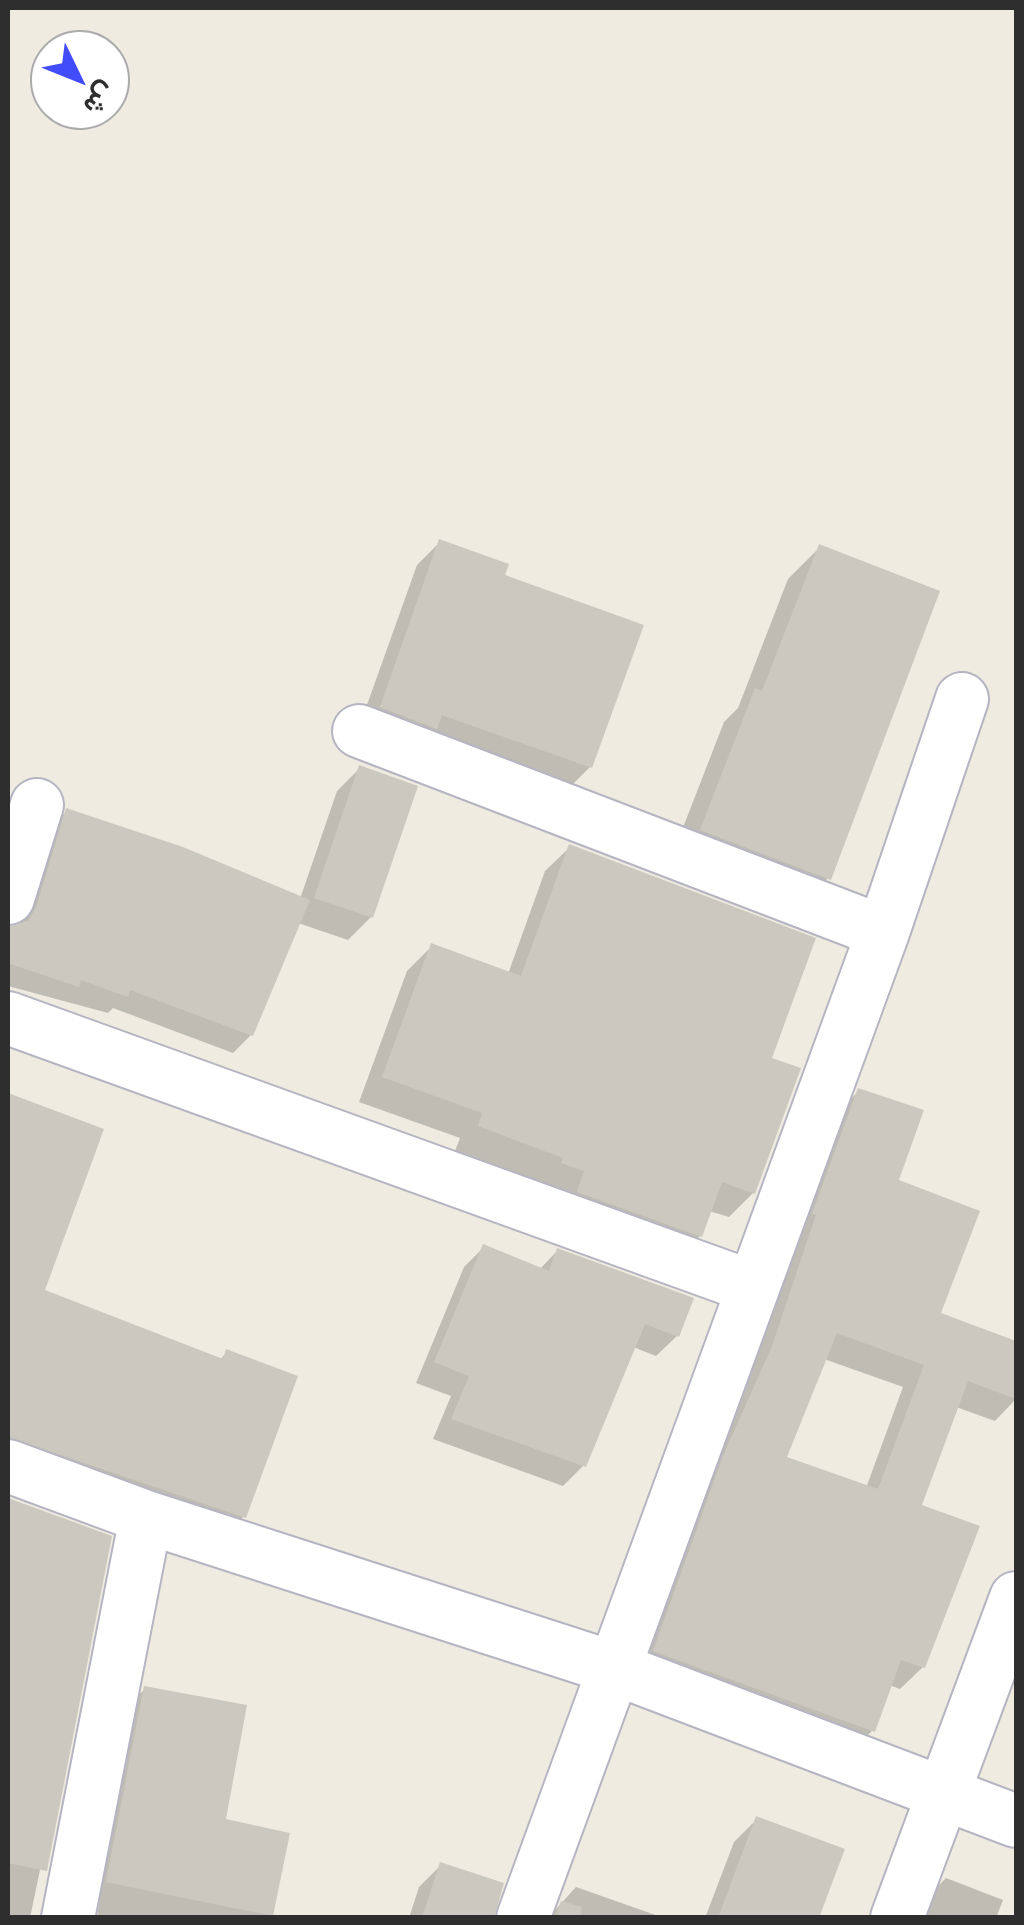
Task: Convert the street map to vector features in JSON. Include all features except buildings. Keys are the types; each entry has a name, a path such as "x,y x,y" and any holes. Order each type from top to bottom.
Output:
{"street":[{"path":"523,1918 611,1667 884,932 962,699"},
{"path":"360,732 884,932"},
{"path":"8,898 37,805"},
{"path":"8,1018 752,1287"},
{"path":"8,1466 146,1517 611,1667 1016,1822"},
{"path":"68,1918 146,1517"},
{"path":"898,1918 1016,1598"}]}
